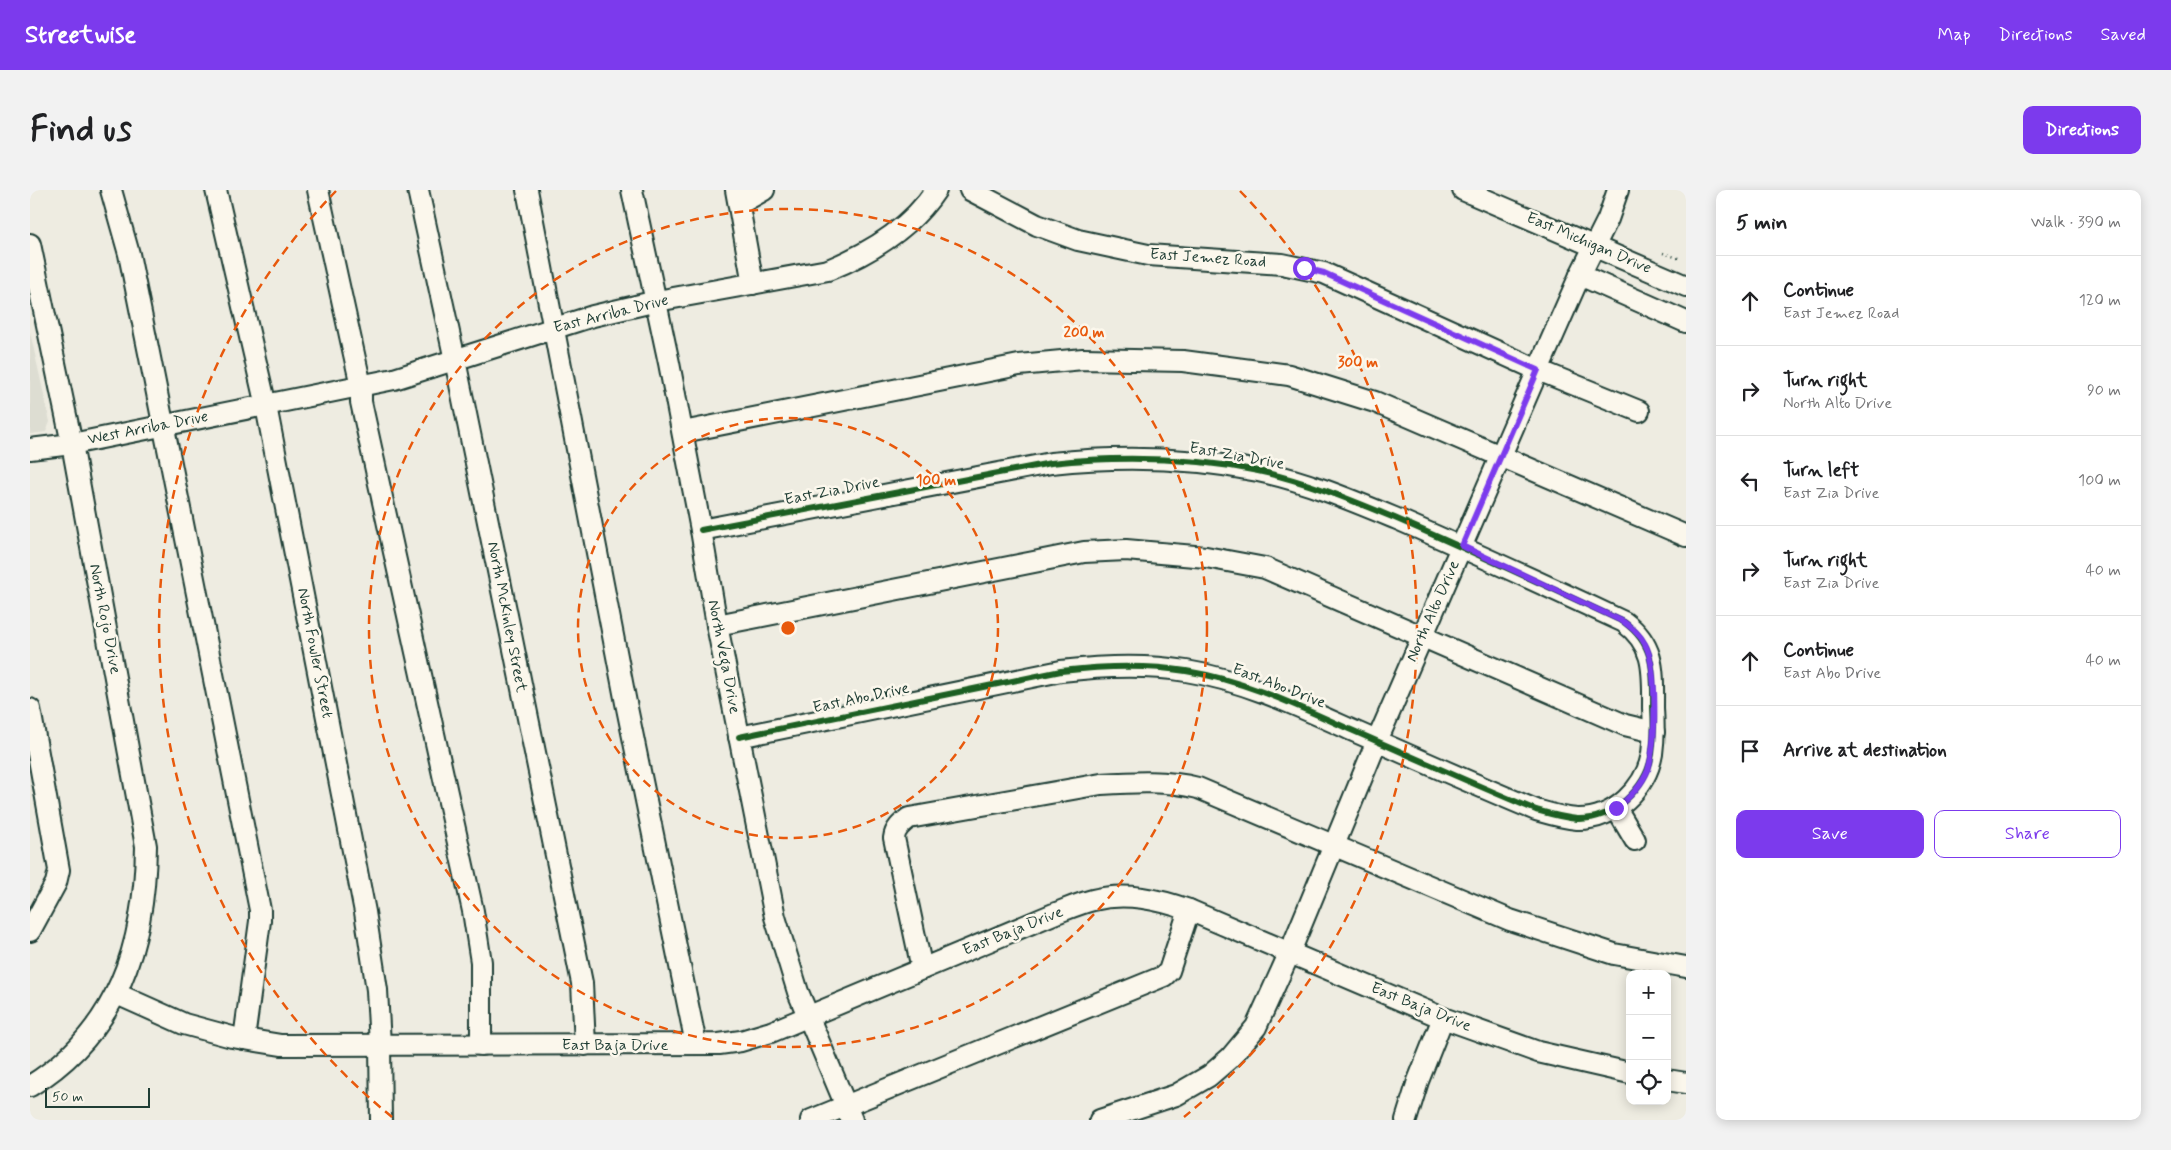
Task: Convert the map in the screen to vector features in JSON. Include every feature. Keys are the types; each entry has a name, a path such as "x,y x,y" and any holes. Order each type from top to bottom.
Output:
{"street":[{"path":"111,190 129,254 260,910 244,1039"},
{"name":"North Fowler Street","path":"216,190 266,406 365,912 377,990 381,1120"},
{"path":"318,190 362,386 364,412 473,911 481,962 482,1045"},
{"name":"North McKinley Street","path":"418,190 455,360 582,983 585,1045"},
{"path":"527,190 552,327 696,1044"},
{"name":"North Vega Drive","path":"632,190 683,432 702,530 717,625 775,917 785,956 808,1018 849,1112"},
{"path":"753,284 738,197 764,190"},
{"name":"East Arriba Drive","path":"266,406 394,378 455,360 552,327 656,301 828,270 853,260 900,230 928,203 936,190"},
{"name":"East Jemez Road","path":"970,190 1037,225 1078,240 1148,255 1282,264 1324,273 1538,370 1639,411"},
{"name":"East Michigan Drive","path":"1463,190 1686,286"},
{"name":"North Alto Drive","path":"1100,1120 1176,1095 1210,1076 1231,1057 1256,1027 1290,952 1422,636 1580,275 1596,246 1618,190"},
{"name":"North Rojo Drive","path":"30,244 72,444 146,846 144,894 139,929 132,958 117,994 81,1046 42,1079 30,1086"},
{"path":"1580,275 1686,322"},
{"path":"683,432 1019,365 1083,360 1183,361 1289,375 1375,402 1686,536"},
{"name":"West Arriba Drive","path":"30,449 72,444 266,406"},
{"name":"East Zia Drive","path":"702,530 1021,468 1086,459 1139,458 1224,464 1289,479 1326,490 1462,546 1624,622 1637,632 1646,645 1651,658 1654,732"},
{"path":"717,625 1084,552 1126,550 1206,556 1265,568 1625,725 1654,732"},
{"name":"East Abo Drive","path":"739,737 1061,671 1099,666 1143,666 1186,671 1230,680 1274,696 1509,798 1558,816 1579,819 1600,815 1616,808 1627,800 1647,772 1652,754 1654,732"},
{"path":"30,709 59,870 56,883 30,931"},
{"path":"922,969 894,838 895,832 909,818 1101,784 1184,784 1198,788 1510,920 1614,954 1686,968"},
{"path":"1616,808 1635,840"},
{"name":"East Baja Drive","path":"117,994 184,1024 244,1039 281,1044 719,1044 741,1041 808,1018 1056,912 1093,900 1111,897 1147,898 1189,910 1443,1018 1538,1052 1626,1072"},
{"path":"811,1120 849,1112 1164,976 1169,971 1189,910"},
{"path":"1406,1120 1418,1080 1443,1018"},
{"path":"1671,1081 1686,1083"}],"path":[{"path":"1664,253 1680,259"}],"shaded area":[{"path":"30,332 50,422 46,432 30,434"}],"cycle path":[{"path":"701,530 1051,463 1103,459 1154,459 1232,466 1293,480 1363,505 1454,544 1624,622 1634,631 1647,650 1653,683 1653,748 1649,767 1643,779 1626,800 1615,808 1591,818 1577,819 1536,810 1269,694 1207,675 1155,667 1092,668 1061,671 739,737"}],"route":[{"path":"1304,268 1324,273 1538,370 1462,546 1624,622 1637,632 1646,645 1651,658 1653,677 1654,732 1652,754 1647,772 1638,786 1627,800 1616,808"}]}
